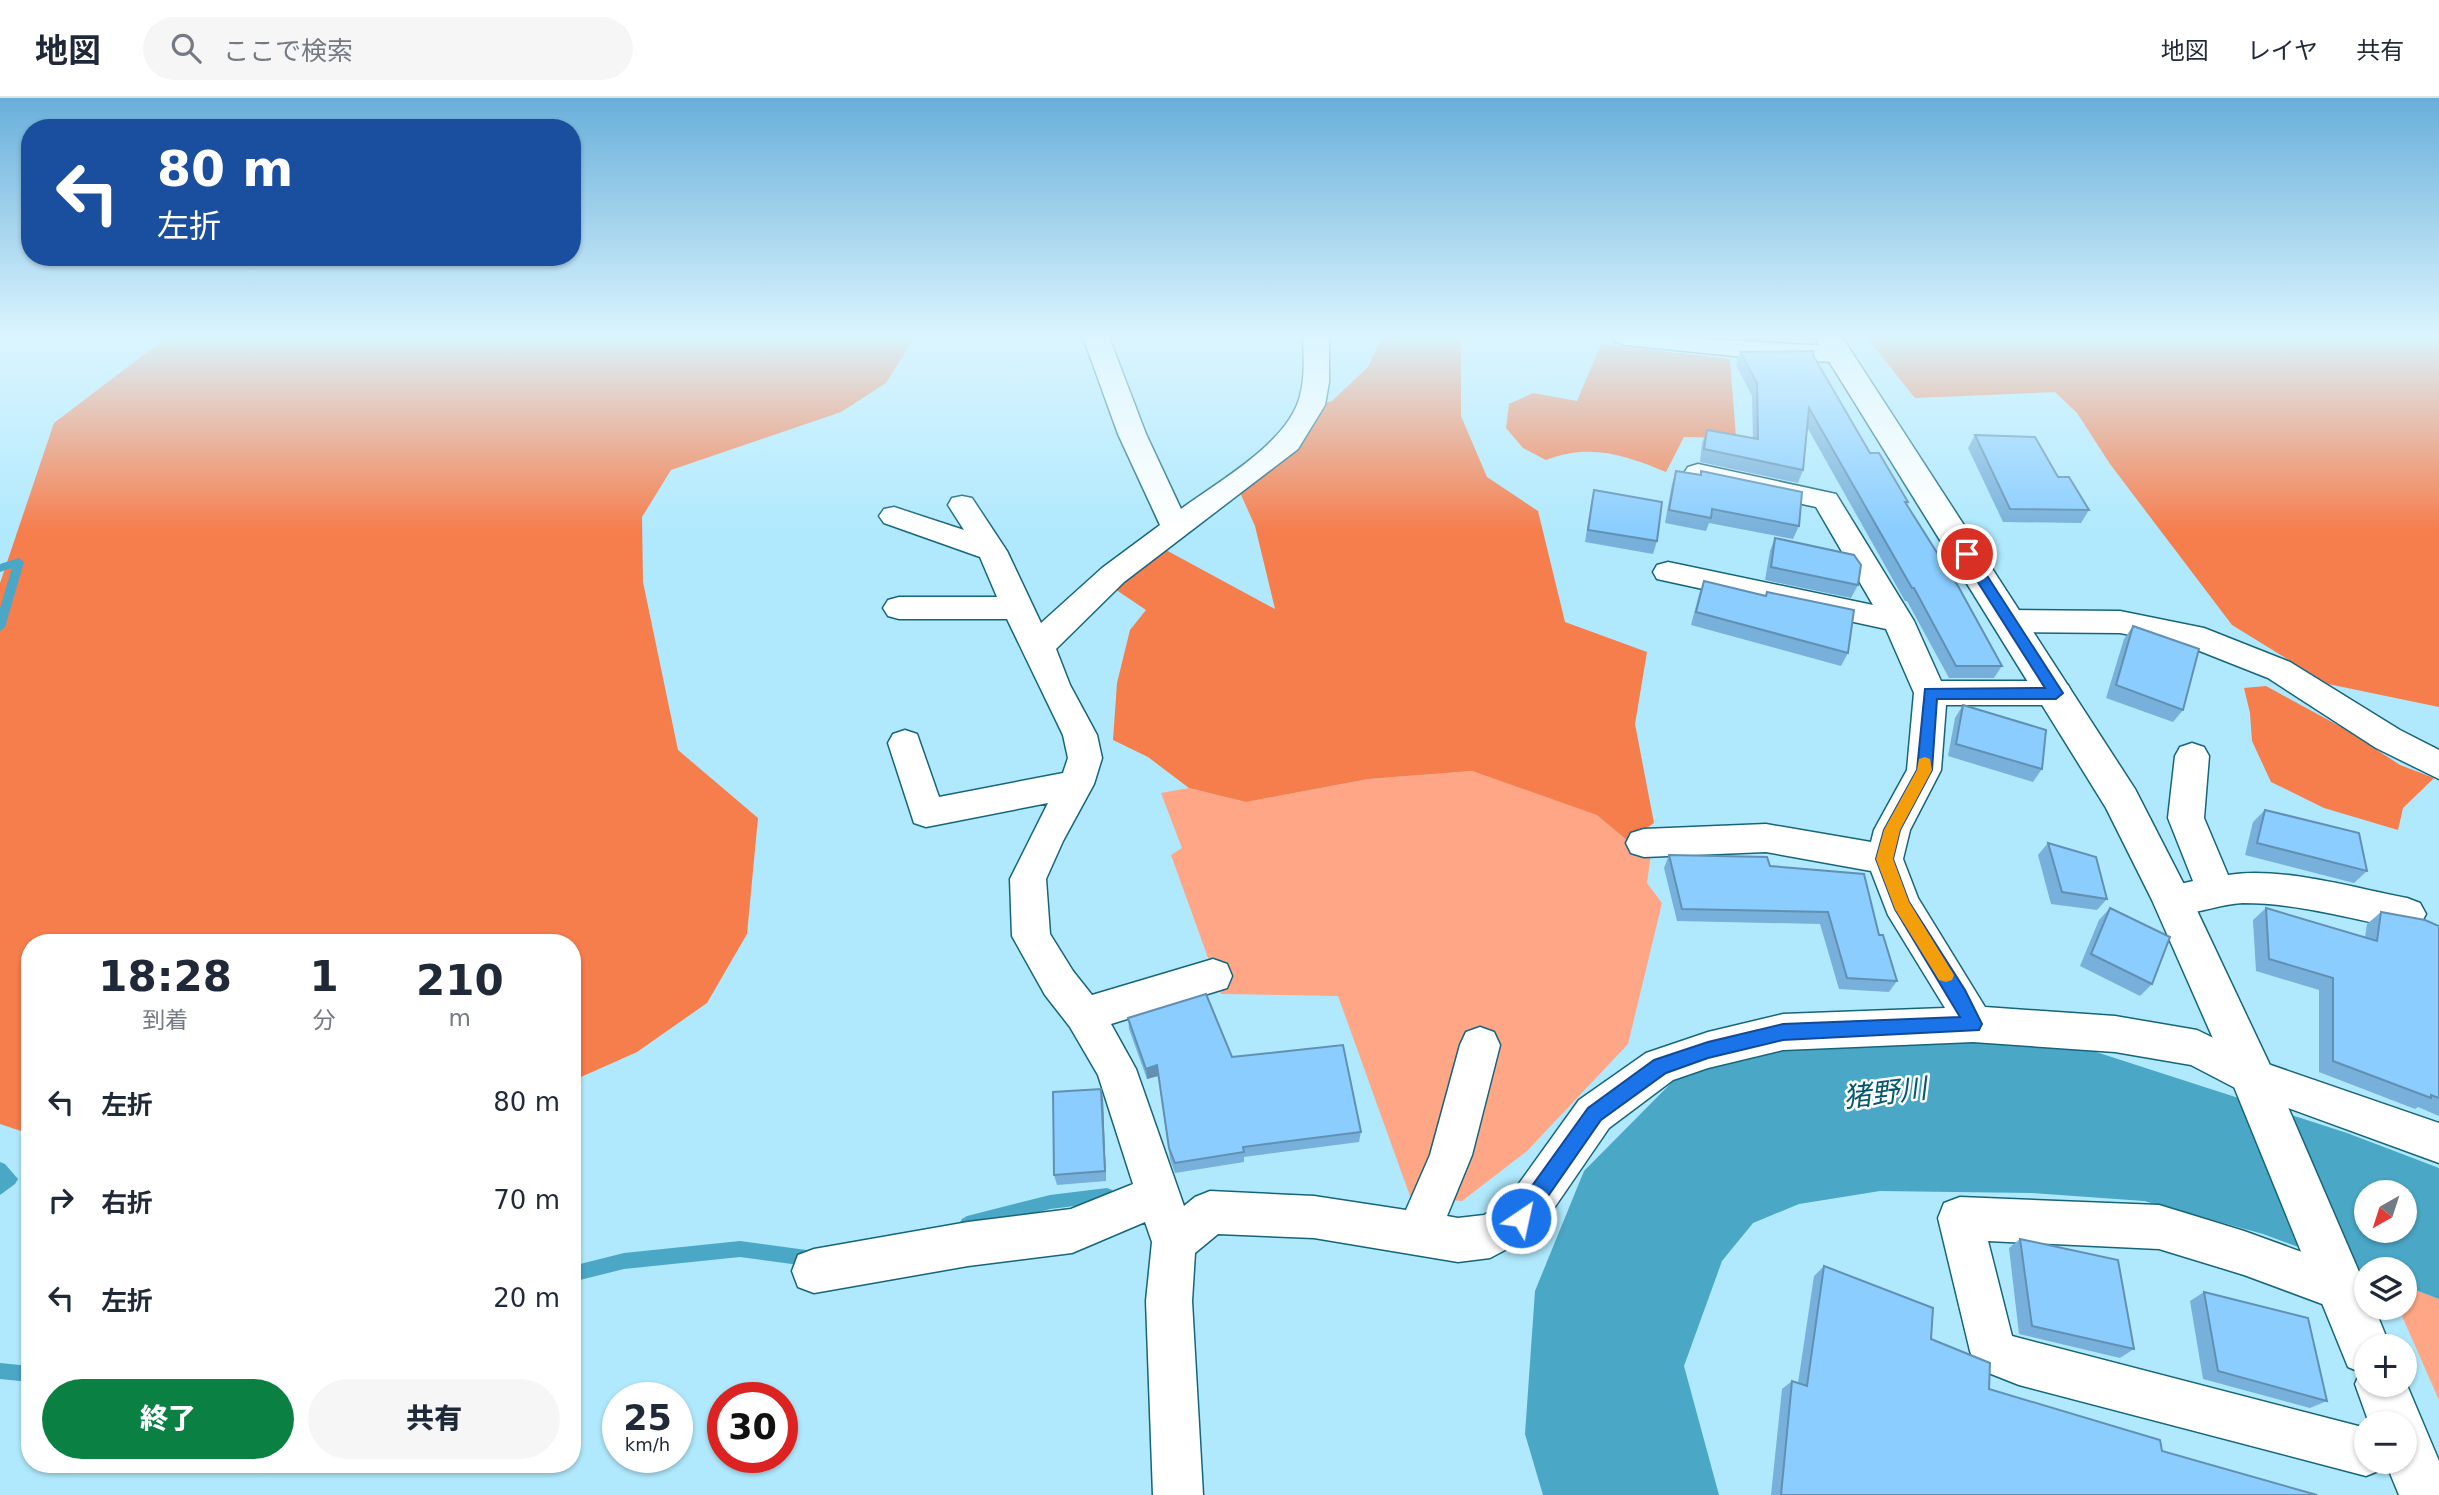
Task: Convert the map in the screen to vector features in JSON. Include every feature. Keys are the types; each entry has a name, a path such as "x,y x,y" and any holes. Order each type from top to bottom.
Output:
{"street":[{"path":"1120,402 1176,529"},
{"path":"1039,647 1055,628 1113,575 1288,443 1307,418 1312,402"},
{"path":"1870,402 2121,800 2172,900 2253,1077 2360,1334"},
{"path":"1698,473 1826,500 1898,621 1930,693 1924,770 1892,830 1885,859 1901,904 1959,996 1973,1024"},
{"path":"962,505 992,551 1080,735 1085,758 1077,784 1028,879 1031,936 1059,984 1084,1015 1116,1069 1174,1242 1169,1301 1178,1495"},
{"path":"894,516 992,551"},
{"path":"1668,572 1898,621"},
{"path":"899,608 1017,608"},
{"path":"2009,621 2120,622 2193,636 2280,670 2388,739 2439,766"},
{"path":"1930,693 2056,693"},
{"path":"905,743 926,813 1077,784"},
{"path":"2192,756 2186,818 2217,894"},
{"path":"1644,844 1766,838 1885,859"},
{"path":"2172,900 2241,888 2303,893 2407,914"},
{"path":"1084,1015 1213,976"},
{"path":"1174,1242 1210,1212 1314,1217 1419,1231 1458,1240 1490,1236 1521,1218 1594,1114 1660,1066 1708,1050 1783,1032 1973,1024 2115,1034 2197,1048 2253,1077 2439,1143"},
{"path":"1419,1231 1451,1155 1480,1045"},
{"path":"814,1271 968,1244 1072,1231 1157,1195"},
{"path":"2339,1282 2158,1227 1960,1218 1993,1351 2019,1362 2354,1444"}],"shaded area":[{"path":"81,402 856,402 841,412 671,470 642,517 643,582 678,750 758,818 747,934 707,1003 637,1052 581,1077 581,934 21,934 21,1131 0,1124 0,583 54,423"},
{"path":"1328,402 1461,402 1461,416 1487,477 1538,511 1565,622 1647,652 1635,724 1654,823 1628,841 1597,815 1472,771 1368,779 1246,802 1189,788 1148,757 1113,740 1117,683 1130,630 1146,610 1106,583 1164,549 1275,609 1255,526 1238,488 1303,410"},
{"path":"1733,402 1736,438 1684,437 1666,472 1607,453 1578,452 1546,460 1523,448 1506,428 1509,404"},
{"path":"2066,402 2439,402 2439,707 2328,684 2232,625 2110,464 2077,413"},
{"path":"2266,686 2343,728 2400,765 2434,778 2403,808 2398,830 2324,808 2271,782 2252,741 2250,713 2244,688"},
{"path":"1472,771 1598,815 1628,841 1651,854 1647,883 1662,903 1628,1044 1527,1151 1462,1201 1410,1196 1338,996 1221,994 1171,855 1182,848 1161,793 1189,788 1246,802 1368,779"},
{"path":"2417,1291 2439,1299 2439,1400 2417,1350 2417,1334 2410,1334 2404,1320 2417,1320"}],"water":[{"name":"猪野川","path":"2062,1041 2347,1133 2439,1168 2439,1299 2417,1291 2417,1257 2354,1257 2354,1268 2263,1234 2144,1201 2031,1193 1880,1191 1799,1204 1753,1223 1722,1261 1684,1366 1719,1495 1543,1495 1525,1434 1535,1291 1584,1171 1685,1069 1808,1045"}],"building":[{"path":"1757,402 1840,402 1870,453 1879,453 2002,666 1956,666 1914,588 1809,408 1803,470 1704,449 1707,430 1758,439"},
{"path":"1975,435 2035,437 2058,477 2069,477 2089,510 2010,509"},
{"path":"1676,471 1701,475 1701,471 1802,492 1799,526 1712,509 1711,518 1669,510"},
{"path":"1594,490 1662,502 1657,541 1588,530"},
{"path":"1775,538 1854,555 1861,565 1858,585 1771,567"},
{"path":"1704,581 1766,596 1767,592 1854,610 1848,653 1696,612"},
{"path":"2133,626 2199,649 2183,710 2116,685"},
{"path":"1963,705 2046,730 2042,769 1956,744"},
{"path":"2265,810 2359,833 2367,871 2257,843"},
{"path":"2048,843 2096,857 2107,899 2062,892"},
{"path":"1669,855 1767,857 1770,866 1864,874 1879,935 1883,935 1897,981 1847,978 1828,912 1682,909"},
{"path":"2110,908 2170,937 2152,984 2091,954"},
{"path":"2266,908 2377,941 2381,912 2425,920 2439,926 2439,1098 2431,1095 2431,1098 2333,1061 2333,978 2269,959"},
{"path":"1206,994 1232,1057 1343,1045 1361,1132 1243,1147 1244,1152 1175,1163 1169,1148 1157,1065 1146,1069 1128,1018"},
{"path":"1101,1089 1105,1171 1054,1175 1053,1092"},
{"path":"2020,1239 2118,1260 2134,1349 2032,1326"},
{"path":"1824,1266 1933,1308 1931,1339 1990,1363 1989,1389 2160,1440 2162,1451 2317,1495 1781,1495 1792,1381 1807,1386"},
{"path":"2204,1292 2308,1318 2327,1401 2218,1371"}],"waterway":[{"path":"0,568 19,562 0,627"},
{"path":"0,1169 10,1179 0,1188"},
{"path":"967,1224 1050,1202 1107,1195"},
{"path":"581,1272 624,1261 740,1249 814,1259"},
{"path":"0,1371 21,1373"}],"slow traffic":[{"path":"1925,763 1924,770 1892,830 1885,859 1901,904 1946,975"}],"route":[{"path":"1521,1218 1594,1114 1660,1066 1708,1050 1783,1032 1973,1024 1959,996 1901,904 1885,859 1892,830 1924,770 1930,693 2056,693 1967,554"}]}
